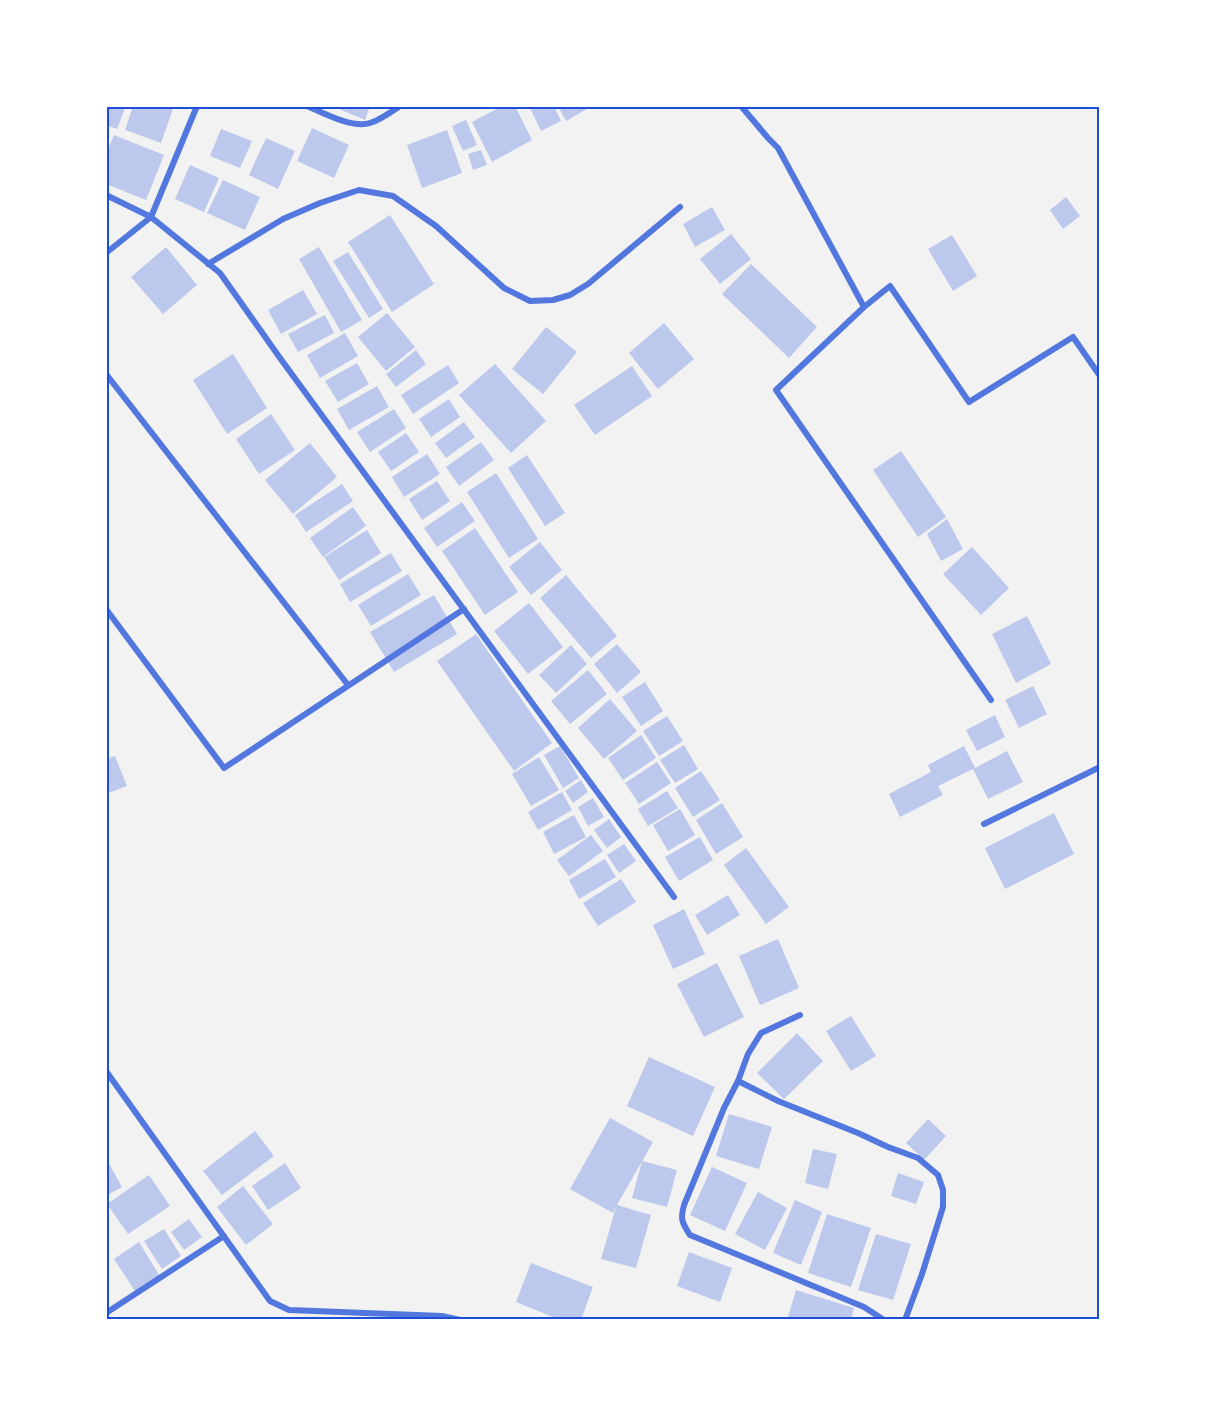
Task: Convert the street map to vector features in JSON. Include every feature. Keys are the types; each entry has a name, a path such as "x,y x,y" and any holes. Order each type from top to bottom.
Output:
{"street":[{"path":"106,253 151,218 197,106"},
{"path":"307,106 338,120 356,124 369,124 400,106"},
{"path":"741,106 778,148 864,307"},
{"path":"208,264 283,219 359,190 393,196 436,226 504,288 530,301 553,300 588,284 680,207"},
{"path":"106,195 151,218 220,273 674,897"},
{"path":"991,699 776,390 864,307 890,286 969,402 1073,337 1100,376"},
{"path":"106,374 348,686"},
{"path":"106,609 224,768 464,609"},
{"path":"984,824 1100,766"},
{"path":"800,1015 761,1033 748,1054 684,1205 681,1215 682,1225 690,1235 864,1307 884,1320"},
{"path":"106,1071 270,1301 289,1310 442,1316 460,1320"},
{"path":"738,1081 778,1101 918,1158 938,1175 943,1190 943,1207 905,1320"},
{"path":"106,1313 224,1236"}],"building":[{"path":"106,106 126,106 117,129 106,125"},
{"path":"133,106 174,106 161,143 125,130"},
{"path":"332,106 370,106 365,120"},
{"path":"502,106 515,106 532,140 492,162 472,122"},
{"path":"529,106 554,106 561,121 541,131"},
{"path":"558,106 592,106 566,121"},
{"path":"466,120 477,145 463,151 452,126"},
{"path":"312,128 349,145 334,178 297,161"},
{"path":"221,129 252,141 240,168 210,156"},
{"path":"447,130 462,173 422,188 407,145"},
{"path":"114,135 164,155 146,200 106,184 106,154"},
{"path":"266,138 295,151 278,189 249,175"},
{"path":"481,150 487,165 473,170 468,154"},
{"path":"190,165 219,178 204,212 175,199"},
{"path":"223,180 260,197 245,230 207,213"},
{"path":"1066,197 1080,216 1063,229 1050,210"},
{"path":"712,207 725,230 695,247 683,224"},
{"path":"390,215 434,284 392,312 348,242"},
{"path":"731,234 751,259 720,284 700,259"},
{"path":"952,235 977,276 953,291 928,249"},
{"path":"166,247 197,285 163,314 131,277"},
{"path":"319,247 362,320 341,332 299,259"},
{"path":"348,252 383,309 369,318 333,261"},
{"path":"751,264 817,327 789,358 722,294"},
{"path":"303,290 317,314 281,334 268,310"},
{"path":"387,313 415,347 386,371 358,337"},
{"path":"325,315 334,333 298,352 288,334"},
{"path":"664,323 694,359 658,389 629,353"},
{"path":"546,327 577,352 543,394 512,369"},
{"path":"345,333 358,356 320,378 307,355"},
{"path":"416,350 426,364 396,387 386,374"},
{"path":"233,354 267,408 227,434 193,380"},
{"path":"357,363 369,384 338,402 325,381"},
{"path":"495,364 546,421 511,453 459,395"},
{"path":"448,365 459,383 413,414 401,395"},
{"path":"632,366 652,396 595,435 574,405"},
{"path":"377,386 389,407 349,430 337,409"},
{"path":"449,399 460,417 431,437 419,419"},
{"path":"394,409 406,428 370,452 357,432"},
{"path":"271,414 295,450 259,474 236,439"},
{"path":"464,422 475,437 446,458 435,443"},
{"path":"406,433 419,452 391,471 378,452"},
{"path":"481,442 494,460 459,486 446,467"},
{"path":"310,443 337,477 293,514 265,480"},
{"path":"901,451 946,517 918,537 873,470"},
{"path":"427,454 440,474 404,497 392,477"},
{"path":"527,455 565,513 545,526 508,468"},
{"path":"496,473 538,539 509,558 467,492"},
{"path":"437,481 450,501 422,520 409,499"},
{"path":"342,484 353,501 306,532 295,515"},
{"path":"462,502 475,521 437,547 424,528"},
{"path":"353,507 366,526 323,557 310,538"},
{"path":"947,519 963,549 941,561 927,534"},
{"path":"475,528 518,592 485,615 442,551"},
{"path":"367,530 381,553 339,580 324,557"},
{"path":"540,542 562,570 531,595 509,567"},
{"path":"972,547 1009,588 981,615 943,574"},
{"path":"391,553 402,571 350,602 340,584"},
{"path":"408,574 421,595 371,626 358,605"},
{"path":"566,575 617,636 591,658 540,598"},
{"path":"434,595 457,634 394,672 370,632"},
{"path":"529,603 563,647 528,674 494,631"},
{"path":"1027,616 1051,664 1016,683 992,634"},
{"path":"476,634 552,743 514,771 437,661"},
{"path":"617,644 641,672 617,693 594,664"},
{"path":"571,645 587,664 556,693 539,675"},
{"path":"588,670 607,694 570,724 551,701"},
{"path":"645,682 663,711 641,726 622,697"},
{"path":"1033,686 1047,714 1019,728 1005,700"},
{"path":"610,699 637,731 604,759 578,728"},
{"path":"995,715 1005,737 977,751 966,730"},
{"path":"667,716 683,741 659,756 643,731"},
{"path":"641,735 656,758 623,780 608,758"},
{"path":"684,745 698,769 675,783 660,760"},
{"path":"560,746 579,778 563,788 544,755"},
{"path":"964,746 975,768 1007,751 1023,782 988,799 973,769 938,786 943,795 900,817 889,794 931,772 928,765"},
{"path":"115,756 127,786 106,794 106,759"},
{"path":"539,757 559,790 531,806 512,774"},
{"path":"657,762 671,783 639,804 625,783"},
{"path":"701,771 720,800 693,817 675,788"},
{"path":"581,780 588,792 573,803 565,791"},
{"path":"667,791 678,808 648,826 638,809"},
{"path":"562,792 572,810 538,830 528,812"},
{"path":"593,798 604,817 588,826 578,807"},
{"path":"722,803 743,837 716,854 696,820"},
{"path":"680,809 695,835 668,851 653,825"},
{"path":"1054,813 1074,854 1005,889 985,848"},
{"path":"574,815 586,837 554,854 543,832"},
{"path":"609,819 621,837 607,848 594,830"},
{"path":"591,835 603,851 569,876 557,860"},
{"path":"700,837 713,860 679,881 665,857"},
{"path":"624,844 636,861 619,873 607,855"},
{"path":"746,848 789,907 766,924 724,865"},
{"path":"605,859 616,877 579,899 569,880"},
{"path":"621,879 636,902 598,926 583,903"},
{"path":"728,895 740,915 707,935 695,915"},
{"path":"684,909 705,954 673,969 653,925"},
{"path":"778,939 799,988 760,1005 739,956"},
{"path":"717,963 744,1017 704,1037 677,984"},
{"path":"851,1016 876,1056 851,1071 826,1031"},
{"path":"797,1033 823,1061 784,1099 757,1073"},
{"path":"649,1057 715,1087 693,1136 627,1106"},
{"path":"729,1114 772,1127 759,1169 716,1156"},
{"path":"610,1118 653,1142 617,1205 651,1215 636,1268 601,1259 616,1207 613,1213 570,1189"},
{"path":"928,1119 946,1136 924,1160 906,1143"},
{"path":"255,1131 274,1156 222,1195 203,1171"},
{"path":"813,1149 837,1154 828,1189 805,1183"},
{"path":"106,1158 122,1187 106,1196"},
{"path":"642,1161 677,1170 667,1207 632,1198"},
{"path":"285,1163 301,1188 268,1210 252,1186"},
{"path":"712,1167 747,1183 725,1231 690,1215"},
{"path":"898,1173 924,1182 916,1204 891,1196"},
{"path":"149,1175 170,1206 128,1234 107,1204"},
{"path":"243,1186 273,1224 246,1245 217,1207"},
{"path":"758,1192 787,1208 765,1250 735,1234"},
{"path":"795,1200 822,1212 801,1265 773,1253"},
{"path":"827,1214 871,1228 851,1287 808,1273"},
{"path":"189,1219 202,1237 184,1250 171,1232"},
{"path":"164,1229 181,1256 162,1269 144,1241"},
{"path":"876,1234 911,1244 893,1300 858,1290"},
{"path":"139,1242 159,1275 135,1291 114,1259"},
{"path":"689,1252 732,1268 720,1302 677,1286"},
{"path":"531,1263 593,1287 581,1320 560,1320 516,1302"},
{"path":"796,1290 854,1308 851,1320 787,1320"}]}
